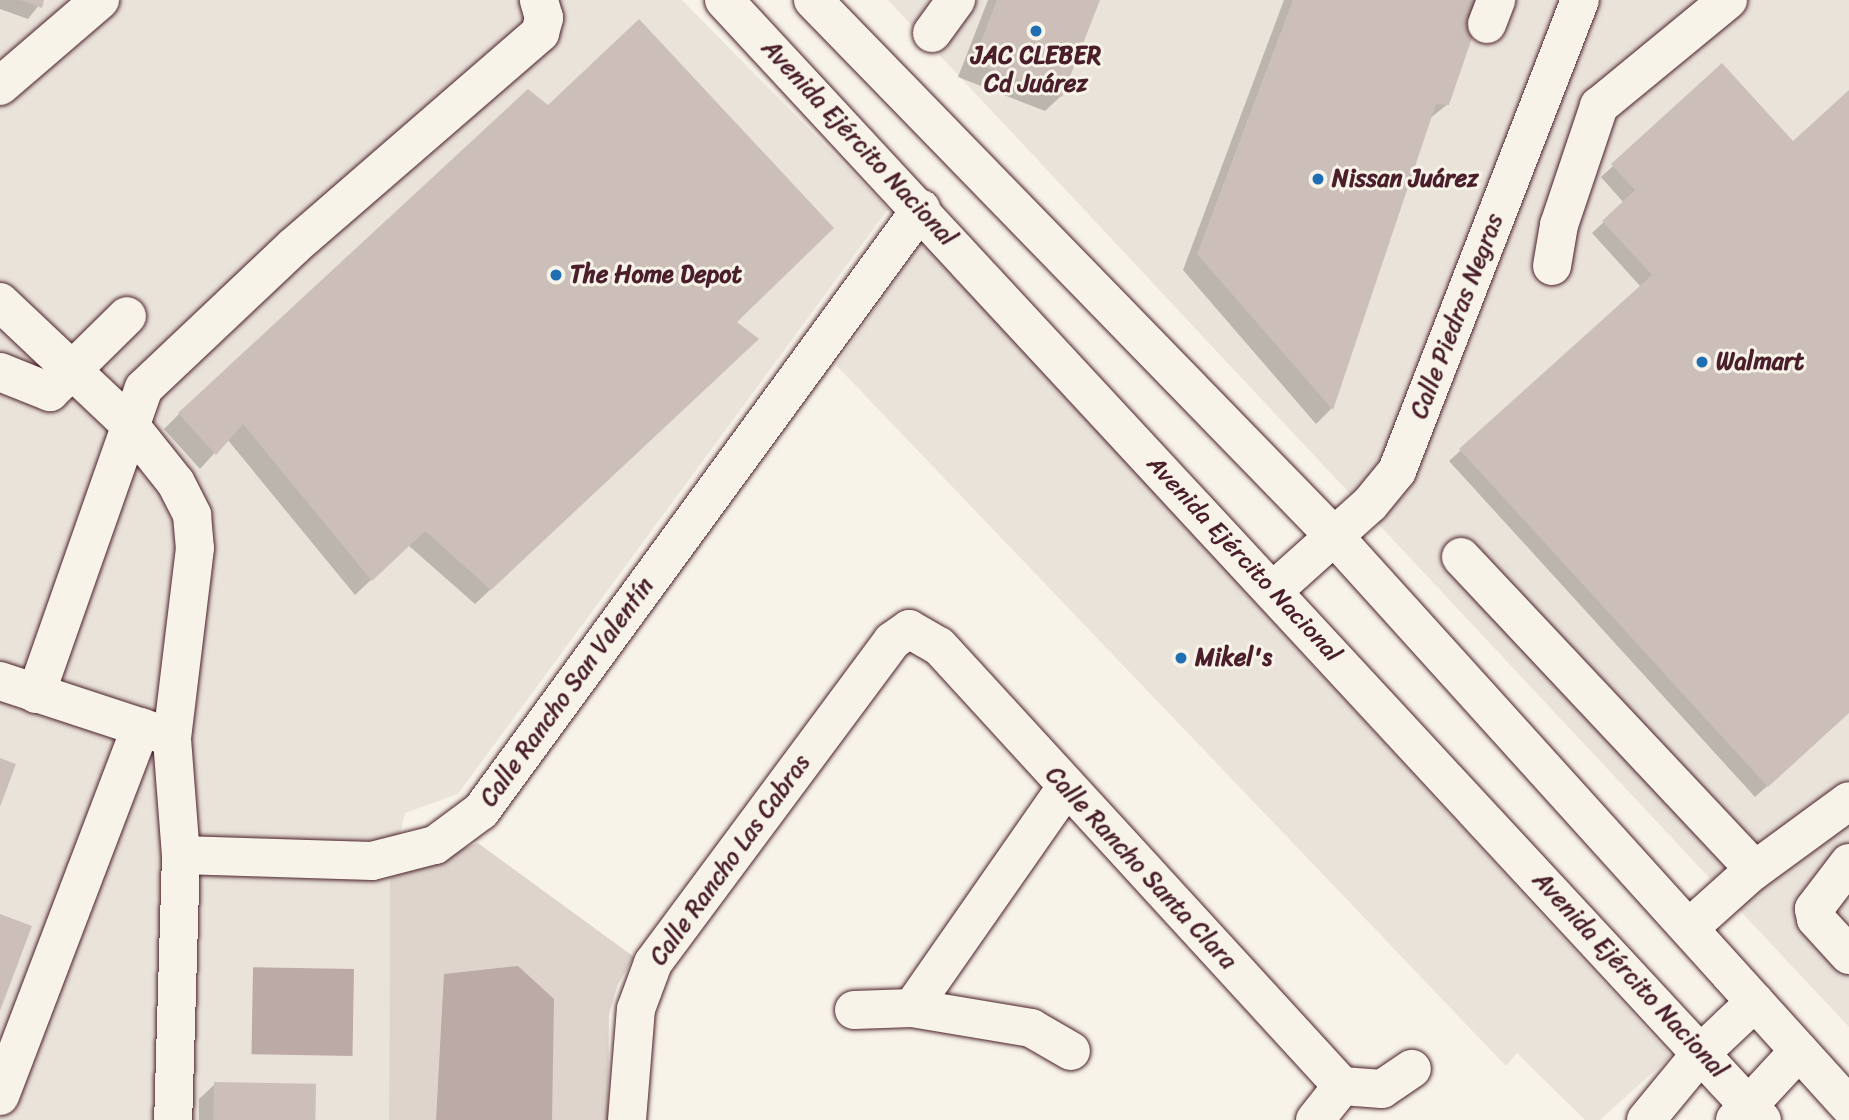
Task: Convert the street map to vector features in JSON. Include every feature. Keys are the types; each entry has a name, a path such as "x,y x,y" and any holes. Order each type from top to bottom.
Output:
{"street":[{"path":"0,86 100,0"},
{"path":"36,694 128,424 144,388 293,247 540,33 544,18 539,0"},
{"name":"Avenida Ejército Nacional","path":"724,0 1702,1052 1748,1115"},
{"path":"813,0 1333,535 1849,1106"},
{"path":"932,33 956,0"},
{"name":"Calle Piedras Negras","path":"1273,591 1370,503 1397,471 1580,0"},
{"path":"1552,267 1559,225 1599,106 1728,0"},
{"name":"Calle Rancho San Valentín","path":"180,855 372,861 435,845 481,811 921,209"},
{"path":"0,302 74,369 128,424 176,483 192,515 195,548 157,733 0,1096"},
{"path":"0,372 50,392 127,316"},
{"path":"1461,557 1755,870"},
{"name":"Calle Rancho Santa Clara","path":"904,631 916,630 939,646 1342,1086"},
{"name":"Calle Rancho Las Cabras","path":"628,1120 632,1035 643,984 653,963 851,695 904,631"},
{"path":"0,681 157,733"},
{"path":"157,733 180,855 173,1120"},
{"path":"912,1008 1066,787"},
{"path":"1689,928 1755,870 1835,810 1849,850"},
{"path":"1849,863 1817,903 1814,915 1849,955"},
{"path":"1646,1120 1702,1052 1755,1002"},
{"path":"854,1010 912,1008 1031,1028 1071,1051"},
{"path":"1748,1115 1799,1051"},
{"path":"1315,1120 1342,1086 1382,1089 1412,1069"}],"shaded area":[{"path":"0,0 682,0 888,209 458,794 405,813 390,877 389,1120 0,1120"},
{"path":"888,0 1849,0 1849,1027 1572,731"},
{"path":"923,240 1671,1056 1600,1120 1585,1120 1517,1053 1506,1066 836,365"},
{"path":"478,843 634,957 618,984 609,1014 608,1120 389,1120 390,877"},
{"path":"518,966 554,999 552,1120 436,1120 444,974"},
{"path":"253,967 354,969 352,1056 251,1054"}],"building":[{"path":"20,0 44,0 42,8"},
{"name":"JAC CLEBER Cd Juárez","path":"997,0 1100,0 1062,97 973,62"},
{"name":"Nissan Juárez","path":"1293,0 1485,0 1449,105 1436,104 1333,410 1197,254"},
{"name":"The Home Depot","path":"639,19 834,228 737,322 759,339 491,590 425,531 372,581 243,424 216,455 178,413 528,89 548,105"},
{"name":"Walmart","path":"1722,63 1793,141 1849,90 1849,713 1768,787 1459,449 1652,275 1602,221 1635,190 1611,164"},
{"path":"0,758 16,764 0,807"},
{"path":"0,914 32,926 0,1011"},
{"path":"214,1082 316,1084 315,1120 213,1120"}],"place":[{"name":"JAC CLEBER Cd Juárez","path":"1036,31"},
{"name":"Nissan Juárez","path":"1318,179"},
{"name":"The Home Depot","path":"556,275"},
{"name":"Walmart","path":"1702,362"},
{"name":"Mikel's","path":"1181,658"}]}
